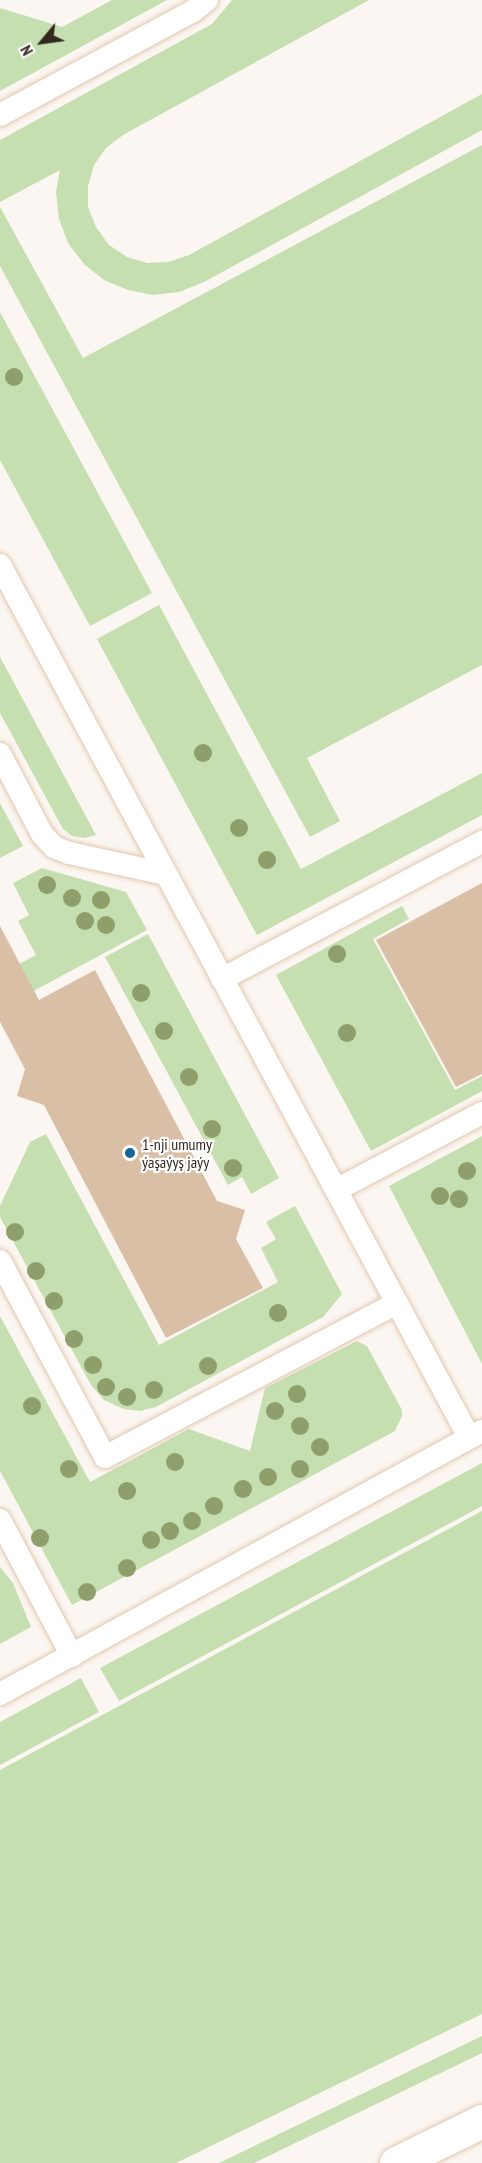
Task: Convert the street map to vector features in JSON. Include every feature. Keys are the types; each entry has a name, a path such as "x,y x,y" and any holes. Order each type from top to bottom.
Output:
{"main road":[{"path":"396,2163 482,2121"}],"lane":[{"path":"0,115 193,11 207,0"},
{"path":"0,565 397,1303 475,1434 0,1695"},
{"path":"0,754 42,834 54,847 69,853 166,874"},
{"path":"222,979 482,842"},
{"path":"336,1190 482,1113"},
{"path":"0,1262 105,1457 397,1303"},
{"path":"0,1520 72,1656"}],"green space":[{"path":"112,0 167,0 0,91 0,8 62,27"},
{"path":"232,0 369,0 123,135 106,148 94,165 88,186 88,207 96,227 109,245 127,257 147,263 168,262 189,255 482,94 482,130 204,282 179,292 153,295 128,290 104,280 84,264 68,243 59,219 56,192 60,170 0,202 0,140 212,24"},
{"path":"482,145 482,665 307,758 340,821 310,837 0,266 0,207 83,358"},
{"path":"0,312 152,593 90,626 0,460"},
{"path":"159,605 301,869 482,773 482,815 257,935 97,639"},
{"path":"0,657 96,835 85,838 72,836 63,829 0,713"},
{"path":"0,803 23,846 0,858"},
{"path":"42,868 126,892 147,930 0,1009 0,974 36,955 18,921 29,915 13,883"},
{"path":"402,906 409,919 373,939 455,1090 482,1076 482,1091 371,1151 276,975"},
{"path":"148,934 279,1178 251,1194 242,1177 228,1185 105,957"},
{"path":"46,1134 159,1345 278,1282 261,1248 276,1239 266,1222 295,1206 342,1294 323,1317 156,1407 140,1411 124,1409 104,1400 91,1385 0,1217 0,1206 30,1142"},
{"path":"482,1136 482,1364 389,1186"},
{"path":"0,1316 90,1482 189,1429 250,1451 265,1388 357,1341 367,1346 402,1410 402,1416 395,1431 72,1605 0,1471"},
{"path":"482,1463 482,1506 119,1701 100,1668"},
{"path":"482,1511 482,2014 176,2163 0,2163 0,1770"},
{"path":"0,1567 13,1583 31,1627 0,1644"},
{"path":"81,1678 99,1712 0,1765 0,1722"},
{"path":"482,2036 482,2053 254,2163 219,2163"}],"building":[{"path":"482,883 482,1074 456,1087 376,940"},
{"name":"1-nji umumy ýaşaýyş jaýy","path":"0,926 39,1000 95,970 217,1201 245,1210 236,1239 263,1288 166,1338 44,1105 17,1096 25,1069 0,1022"}],"place":[{"name":"1-nji umumy ýaşaýyş jaýy","path":"130,1153"}]}
